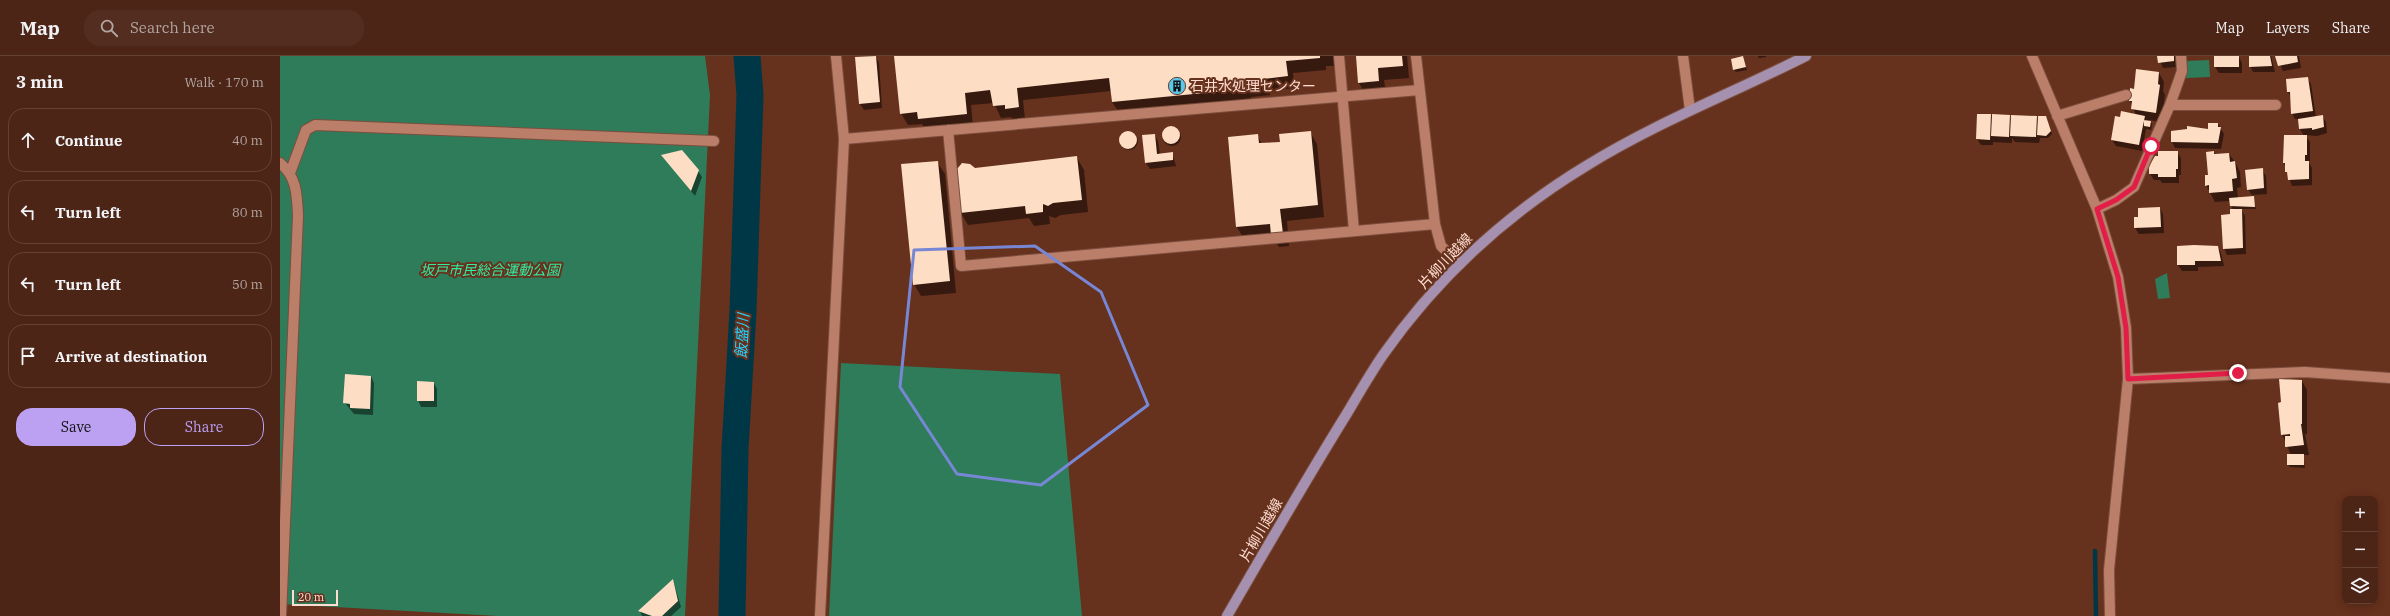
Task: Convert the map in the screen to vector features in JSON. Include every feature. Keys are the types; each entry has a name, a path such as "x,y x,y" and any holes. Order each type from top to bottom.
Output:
{"main road":[{"name":"片柳川越線","path":"1227,616 1329,442 1384,354 1425,302 1460,264 1489,236 1549,190 1636,137 1806,56"}],"street":[{"path":"820,616 844,139 836,56"},
{"path":"1339,56 1354,231"},
{"path":"1416,56 1434,224 1441,246 1460,264"},
{"path":"1683,56 1690,110"},
{"path":"2032,56 2097,209 2118,277 2126,328 2128,379 2109,570 2110,616"},
{"path":"2097,209 2116,200 2134,187 2170,105 2182,71 2181,56"},
{"path":"844,139 1419,90"},
{"path":"2057,116 2126,96"},
{"path":"2170,105 2276,105"},
{"path":"290,173 306,130 315,125 714,142"},
{"path":"948,130 960,266 1434,224"},
{"path":"280,163 290,173 296,188 298,216 281,616"},
{"path":"2128,379 2305,372 2390,378"},
{"path":"280,397 291,397"}],"highlighted area":[{"path":"1035,246 1101,292 1148,405 1041,485 957,474 900,387 914,250"}],"green space":[{"name":"坂戸市民総合運動公園","path":"280,56 705,56 710,95 685,616 498,616 280,604"},
{"path":"2209,60 2210,77 2186,78 2186,61"},
{"path":"2167,273 2170,298 2158,299 2155,279"},
{"path":"841,363 1060,374 1082,616 829,616"}],"building":[{"path":"876,56 880,102 859,104 855,57"},
{"name":"石井水処理センター","path":"894,56 1320,56 1320,58 1286,61 1288,76 1263,79 1264,83 1245,85 1245,89 1112,102 1109,78 1017,88 1019,107 1005,109 1005,105 993,106 990,90 965,93 967,114 918,119 917,112 900,114"},
{"path":"1356,56 1402,56 1403,66 1378,68 1379,81 1358,83"},
{"path":"1743,56 1746,67 1733,70 1731,59"},
{"path":"2157,56 2174,56 2174,61 2158,63"},
{"path":"2214,56 2239,56 2239,67 2214,67"},
{"path":"2249,56 2270,56 2272,66 2249,67"},
{"path":"2275,56 2297,56 2298,62 2278,66"},
{"path":"2136,69 2159,72 2158,84 2160,85 2156,113 2131,109 2132,101 2129,101 2130,88 2134,89"},
{"path":"2308,77 2313,111 2291,114 2290,92 2287,92 2286,79"},
{"path":"2121,111 2145,116 2139,145 2111,140 2115,116 2120,117"},
{"path":"1977,114 1991,114 1990,140 1976,139"},
{"path":"1992,114 2010,115 2009,137 1991,136"},
{"path":"2011,115 2037,116 2036,137 2010,136"},
{"path":"2323,115 2324,127 2312,130 2312,128 2299,129 2298,119"},
{"path":"2038,116 2046,116 2051,131 2046,136 2037,135"},
{"path":"2144,120 2151,121 2150,127 2144,126"},
{"path":"2208,123 2218,123 2218,127 2221,127 2218,143 2171,142 2171,131 2187,129 2187,126 2208,129"},
{"path":"1171,126 1177,129 1180,135 1177,141 1171,144 1165,141 1162,135 1165,129"},
{"path":"1128,131 1134,134 1137,140 1134,146 1128,149 1122,146 1119,140 1122,134"},
{"path":"1311,131 1318,205 1280,209 1283,234 1271,235 1270,224 1236,227 1228,137 1258,134 1259,143 1280,142 1279,134"},
{"path":"1155,134 1157,154 1173,152 1173,160 1145,163 1142,135"},
{"path":"2284,135 2307,135 2307,155 2305,155 2305,161 2309,161 2309,179 2288,180 2287,172 2285,172 2285,163 2283,163"},
{"path":"682,150 699,170 691,191 661,155"},
{"path":"2158,151 2178,151 2178,169 2176,169 2176,177 2158,177 2158,174 2149,174 2149,166 2155,156 2158,156"},
{"path":"2214,151 2214,154 2229,153 2230,162 2235,161 2237,178 2232,179 2233,191 2209,193 2209,185 2205,186 2205,175 2208,175 2206,152"},
{"path":"1077,156 1082,200 1053,203 1048,206 1043,204 1043,212 1026,214 1025,206 960,213 957,169 962,163 970,164 975,168"},
{"path":"938,161 950,281 913,285 901,164"},
{"path":"2263,168 2264,188 2247,190 2245,170"},
{"path":"2254,196 2255,207 2230,206 2229,198"},
{"path":"2160,207 2161,227 2134,228 2134,217 2138,217 2138,208"},
{"path":"2230,209 2242,209 2243,248 2223,249 2221,215 2230,214"},
{"path":"2177,246 2218,246 2221,261 2195,261 2195,265 2177,265"},
{"path":"345,374 371,376 370,409 350,408 350,404 343,403"},
{"path":"2279,379 2302,380 2301,424 2304,445 2285,447 2285,436 2290,436 2290,434 2281,435 2278,403 2281,402"},
{"path":"417,381 434,382 434,401 417,401"},
{"path":"2287,454 2304,454 2304,465 2287,465"},
{"path":"673,579 678,601 662,616 652,616 638,611"}],"waterway":[{"name":"飯盛川","path":"732,616 735,449 743,311 750,95 747,56"},
{"path":"2095,551 2096,616"}],"place":[{"name":"石井水処理センター","path":"1177,86"}],"route":[{"path":"2151,146 2134,187 2116,200 2097,209 2118,277 2126,328 2128,379 2238,373"}]}
